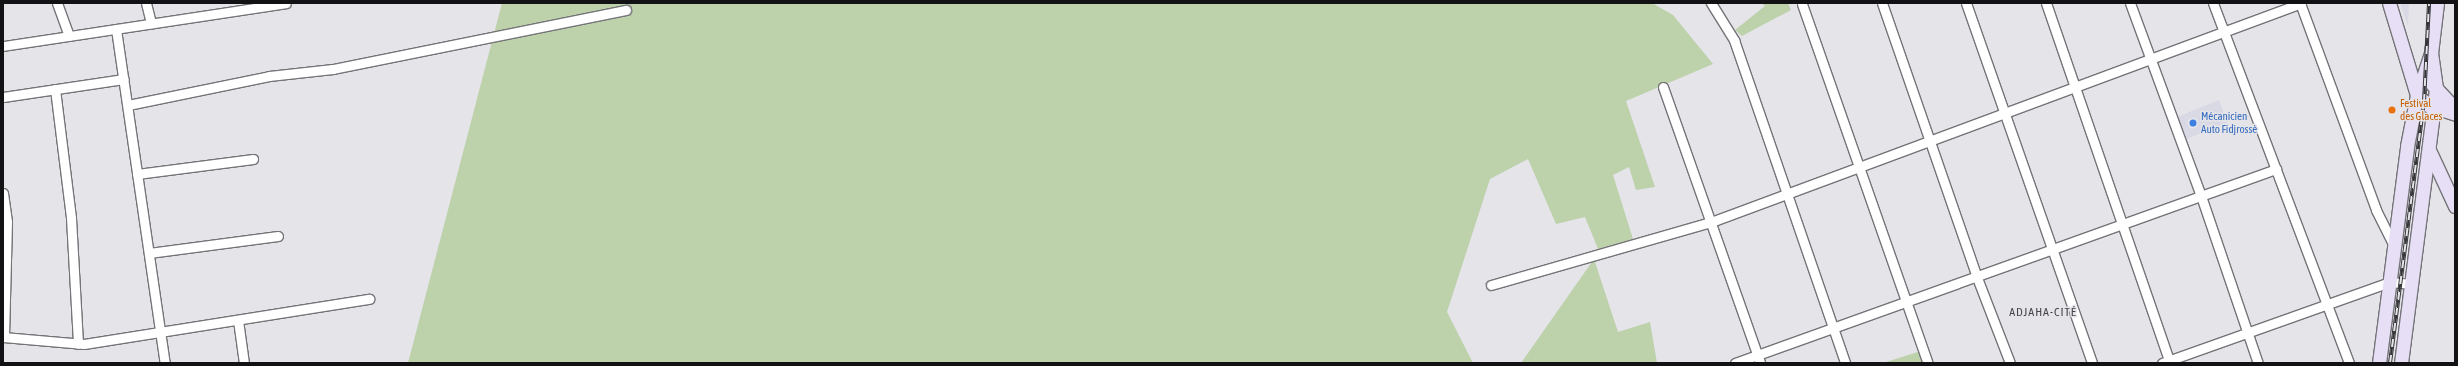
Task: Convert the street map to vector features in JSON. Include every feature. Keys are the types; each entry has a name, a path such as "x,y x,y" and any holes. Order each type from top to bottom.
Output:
{"main road":[{"path":"2389,3 2406,54 2417,95 2434,107 2455,114"},
{"path":"2379,363 2394,246 2417,95 2431,53 2438,3"},
{"path":"2401,363 2436,88 2431,53"},
{"path":"2406,54 2423,75 2455,109"},
{"path":"2429,150 2455,206"}],"street":[{"path":"57,3 69,36"},
{"path":"146,3 151,23"},
{"path":"3,46 286,3"},
{"path":"1711,3 1734,40 1845,363"},
{"path":"1882,3 1976,275 2010,363"},
{"path":"1966,3 2092,363"},
{"path":"2046,3 2076,87 2167,362 2389,282 2410,284"},
{"path":"2130,3 2201,196 2258,363"},
{"path":"2213,3 2349,363"},
{"path":"1491,285 1710,222 2150,60 2300,3 2376,210 2394,246"},
{"path":"1802,4 1908,301 1928,363"},
{"path":"128,106 269,76 333,69 626,10"},
{"path":"116,29 165,363"},
{"path":"3,97 124,80"},
{"path":"1663,87 1759,359"},
{"path":"55,89 71,218 78,344"},
{"path":"137,174 254,159"},
{"path":"1735,363 1759,359 1833,328 1976,275 2276,169"},
{"path":"3,193 7,222 4,337 78,344 160,333 369,299"},
{"path":"149,253 278,236"},
{"path":"238,320 244,363"}],"shaded area":[{"path":"2400,3 2409,3 2408,26"},
{"path":"2219,100 2228,122 2185,139 2176,117"}],"green space":[{"path":"502,3 1652,3 1673,15 1713,64 1626,101 1655,187 1636,190 1629,167 1613,175 1633,239 1598,249 1585,217 1556,224 1528,159 1490,179 1447,312 1473,363 408,363"},
{"path":"1761,3 1788,3 1791,10 1742,36 1735,30 1765,6"},
{"path":"1594,259 1618,332 1650,322 1657,363 1521,363"},
{"path":"1921,351 1925,363 1883,363"}],"railway":[{"path":"2390,363 2424,102 2429,3"}],"place":[{"name":"Festival des Glaces","path":"2392,110"},
{"name":"Mécanicien Auto Fidjrossè","path":"2193,123"}],"district":[{"name":"ADJAHA-CITÉ","path":"2043,313"}]}
